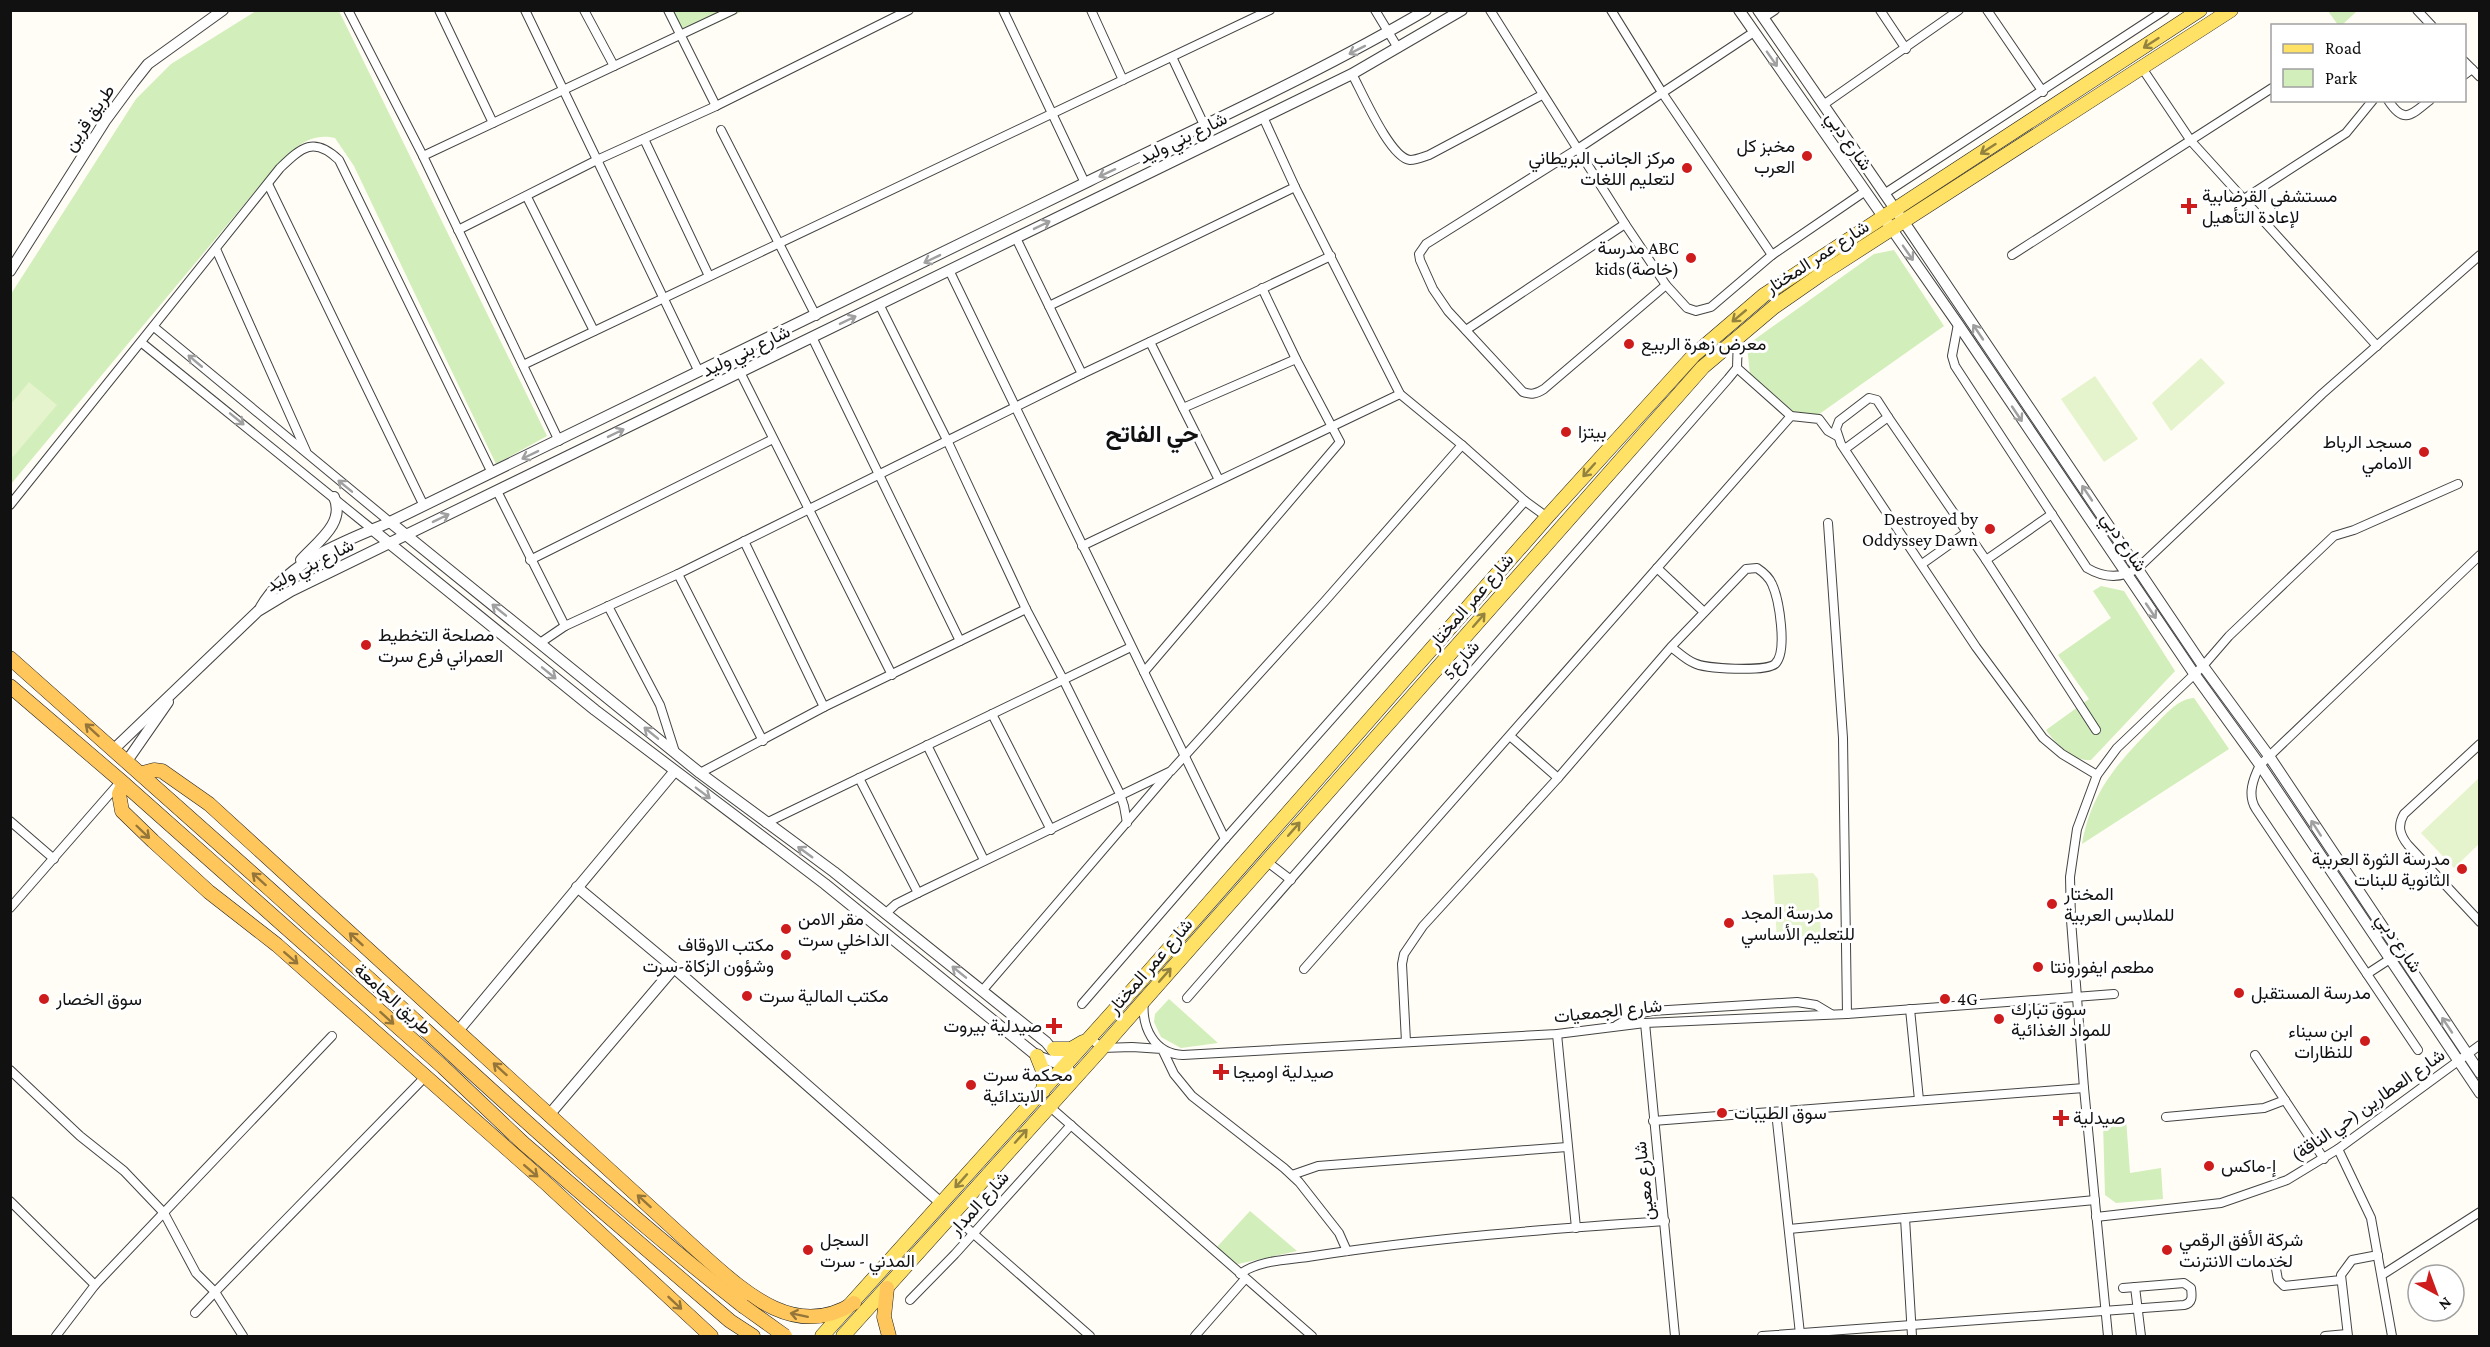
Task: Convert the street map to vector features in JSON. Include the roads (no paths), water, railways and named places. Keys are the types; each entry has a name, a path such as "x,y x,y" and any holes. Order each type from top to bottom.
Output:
{"highway":[{"path":"10,658 114,748 536,1129 698,1271 785,1336"},
{"name":"طريق الجامعة","path":"10,686 123,782 443,1067 523,1143 730,1321 753,1336"},
{"path":"135,768 162,771 210,804 715,1266 767,1306 775,1317 774,1336"},
{"path":"123,782 119,800 126,816 184,870 277,945 711,1336"},
{"path":"443,1067 450,1086 487,1120 507,1150"},
{"path":"886,1288 884,1317 889,1336"},
{"path":"767,1306 804,1317 817,1317 843,1310 854,1303"}],"main road":[{"path":"822,1336 1090,1038 1547,517 1659,392 1703,347 1764,295 2200,10"},
{"name":"شارع عمر المختار","path":"843,1336 1102,1048 1703,367 1738,335 1820,275 2231,10"},
{"path":"1054,1050 1071,1049 1090,1038"},
{"path":"1037,1056 1043,1069 1042,1090"}],"street":[{"name":"طريق قرين","path":"10,271 105,121 148,64 223,10"},
{"path":"348,10 423,156 559,441"},
{"path":"439,10 493,123"},
{"path":"525,10 565,89 699,372"},
{"path":"584,10 614,66"},
{"path":"668,10 716,106"},
{"path":"423,156 733,10"},
{"path":"458,230 597,160 716,106 909,10"},
{"path":"1003,10 1085,183"},
{"path":"1091,10 1123,80"},
{"path":"523,365 1270,10"},
{"path":"1375,10 1398,48"},
{"name":"شارع بني وليد","path":"258,611 273,589 293,570 314,557 559,441 1085,183 1205,127 1389,32 1426,10"},
{"name":"شارع بني وليد","path":"258,611 291,591 1352,74 1462,10"},
{"path":"1490,10 1625,224 1666,285 1687,308 1703,310 1711,307 1772,255 1864,192"},
{"path":"1611,10 1663,94 1772,255"},
{"name":"شارع دبي","path":"1739,10 1958,324 2194,675 2260,765 2390,959 2463,1059 2480,1073"},
{"path":"1761,14 1775,10"},
{"path":"1880,10 1906,49"},
{"path":"1823,105 1959,10"},
{"path":"1987,10 2043,92"},
{"path":"1884,194 2165,10"},
{"path":"2417,10 2430,24"},
{"name":"شارع دبي","path":"1761,14 2203,666 2269,756 2463,1059 2480,1093"},
{"path":"1666,285 1544,389 1535,394 1523,392 1448,311 1433,289 1419,260 1422,249 1663,94 1754,32"},
{"path":"1172,57 1205,127"},
{"path":"2466,63 2480,76"},
{"path":"2142,68 2191,141 2377,346"},
{"path":"2466,74 2472,69"},
{"path":"1352,74 1387,138 1404,158 1412,160 1429,155 1542,95"},
{"path":"2012,255 2271,89"},
{"path":"2244,199 2346,133 2371,102"},
{"path":"2389,102 2396,112 2403,116 2409,115 2427,102"},
{"path":"1263,117 1295,187 1400,394 1525,501 1547,517"},
{"path":"721,130 816,316"},
{"path":"644,139 709,276"},
{"path":"10,506 268,184 300,149 308,146 324,148 339,160 492,473"},
{"path":"268,184 424,506"},
{"path":"1049,306 1295,187"},
{"path":"527,197 594,331"},
{"path":"1466,330 1625,224"},
{"path":"1016,238 1082,374"},
{"path":"216,249 307,456"},
{"path":"1958,324 1952,356 1955,366 2087,568 2097,574 2126,575 2138,568 2322,394 2480,255"},
{"path":"540,643 565,626 678,574 1016,406 1331,256"},
{"path":"950,270 1131,647 1186,754 1225,839"},
{"path":"1144,672 1340,442 1296,360 1262,288"},
{"path":"879,304 947,440 1026,609 1064,679 1119,794 1127,823"},
{"path":"154,327 307,456 700,773 834,872 982,991 1054,1050 1065,1066 1076,1076"},
{"path":"1738,335 1737,368 1791,416 1817,418 1828,431 1837,436"},
{"path":"812,337 960,641"},
{"path":"1150,342 1220,480"},
{"path":"142,343 674,772 825,884 1037,1056 1065,1066"},
{"path":"1184,408 1296,360"},
{"name":"شارع5","path":"1187,998 1737,368"},
{"path":"740,372 811,508 892,675"},
{"path":"1082,546 1400,394"},
{"path":"2096,730 1986,560 1877,400 1869,398 1839,421 1836,429 1837,436 1976,647 2043,738 2062,754 2097,775"},
{"path":"1304,969 1791,416"},
{"path":"1845,449 1888,417"},
{"path":"530,560 773,439"},
{"path":"982,991 1171,771 1462,445"},
{"path":"2108,1336 2084,1088 2071,920 2072,852 2083,808 2097,775 2128,736 2194,675 2229,636 2334,536 2354,530 2458,484"},
{"path":"496,491 565,626"},
{"path":"293,570 335,523 338,506 334,497"},
{"path":"1082,1004 1525,501"},
{"path":"1986,560 2052,514"},
{"path":"1827,523 1843,738 1846,1014"},
{"path":"1922,564 1966,532"},
{"path":"744,541 824,707"},
{"path":"2418,1050 2253,804 2252,786 2260,765 2480,555"},
{"path":"1657,568 1704,612"},
{"path":"1406,1042 1402,964 1404,954 1424,926 1558,778 1671,647 1746,569 1757,568 1772,582 1777,597 1782,640 1780,657 1776,663 1763,668 1703,666 1692,663 1671,647"},
{"path":"678,574 763,741"},
{"path":"608,606 660,705 675,752"},
{"path":"700,773 824,707 1026,609"},
{"path":"114,748 258,611"},
{"path":"766,823 1131,647"},
{"path":"135,768 173,694"},
{"path":"596,710 606,697"},
{"path":"992,714 1051,830"},
{"path":"1510,736 1558,778"},
{"path":"2480,744 2404,814 2399,827 2408,845 2480,922"},
{"path":"927,745 984,860"},
{"path":"885,914 896,904 918,892 1171,771"},
{"path":"458,1031 674,772"},
{"path":"859,778 918,892"},
{"path":"10,908 123,782"},
{"path":"10,821 54,860"},
{"path":"1266,861 1291,880"},
{"path":"825,884 834,872"},
{"path":"577,888 674,968 941,1203"},
{"path":"2367,974 2390,959"},
{"path":"549,1115 674,968"},
{"name":"شارع الجمعيات","path":"1102,1048 1162,1049 1183,1055 1557,1034 1646,1023 1846,1014 2114,994"},
{"path":"1144,999 1145,1025 1153,1041 1162,1049 1174,1074 1192,1096 1292,1175 1339,1233 1347,1251"},
{"path":"1616,1026 1637,1014 1652,1011 1786,1002 1810,1003 1832,1014"},
{"path":"1910,1009 1919,1100"},
{"name":"شارع معين","path":"1646,1023 1653,1121 1675,1336"},
{"path":"1557,1034 1576,1228"},
{"path":"56,1336 95,1285 332,1036"},
{"path":"1090,1038 1102,1048"},
{"name":"شارع العطارين (حي الناقة)","path":"2096,1217 2221,1203 2278,1184 2324,1159 2480,1045"},
{"path":"2255,1055 2324,1159"},
{"path":"10,1070 80,1136 124,1172 164,1213 196,1273 215,1292 243,1336"},
{"path":"195,1313 425,1077"},
{"path":"1653,1121 2084,1088"},
{"path":"2166,1117 2264,1108 2285,1100"},
{"path":"1049,1106 1312,1336"},
{"path":"1776,1112 1800,1334"},
{"name":"شارع المدار","path":"910,1300 1071,1125"},
{"path":"1292,1175 1318,1166 1567,1147"},
{"path":"2338,1149 2367,1209 2382,1275 2392,1336"},
{"path":"1789,1228 2094,1200"},
{"path":"10,1201 95,1285"},
{"path":"2382,1275 2480,1212"},
{"path":"951,1214 1090,1336"},
{"path":"1905,1218 1912,1336"},
{"path":"1195,1336 1243,1276 1260,1264 1347,1251 1665,1221"},
{"path":"2325,1336 2348,1335 2341,1280 2344,1269 2352,1260 2378,1255"},
{"path":"2275,1263 2278,1281 2284,1286 2341,1280"},
{"path":"1762,1336 2187,1305 2192,1298 2191,1288 2184,1283 2122,1288"},
{"path":"2135,1287 2141,1336"}],"place":[{"name":"مخبز كل العرب","path":"1807,156"},
{"name":"مركز الجانب البريطاني لتعليم اللغات","path":"1687,168"},
{"name":"مستشفي القرضابية لإعادة التأهيل","path":"2189,206"},
{"name":"مدرسة ABC kids(خاصة)","path":"1691,258"},
{"name":"معرض زهرة الربيع","path":"1629,344"},
{"name":"بيتزا","path":"1566,432"},
{"name":"مسجد الرباط الامامي","path":"2424,452"},
{"name":"Destroyed by Oddyssey Dawn","path":"1990,529"},
{"name":"مصلحة التخطيط العمراني فرع سرت","path":"366,645"},
{"name":"مدرسة الثورة العربية الثانوية للبنات","path":"2462,869"},
{"name":"المختار للملابس العربية","path":"2052,904"},
{"name":"مدرسة المجد للتعليم الأساسي","path":"1729,923"},
{"name":"مقر الامن الداخلي سرت","path":"786,929"},
{"name":"مكتب الاوقاف وشؤون الزكاة-سرت","path":"786,955"},
{"name":"مطعم ايفورونتا","path":"2038,967"},
{"name":"مدرسة المستقبل","path":"2239,993"},
{"name":"مكتب المالية سرت","path":"747,996"},
{"name":"سوق الخصار","path":"44,999"},
{"name":"4G","path":"1945,999"},
{"name":"سوق تبارك للمواد الغذائية","path":"1999,1019"},
{"name":"صيدلية بيروت","path":"1054,1026"},
{"name":"ابن سيناء للنظارات","path":"2365,1041"},
{"name":"صيدلية اوميجا","path":"1221,1072"},
{"name":"محكمة سرت الابتدائية","path":"971,1085"},
{"name":"سوق الطيبات","path":"1722,1113"},
{"name":"صيدلية","path":"2061,1118"},
{"name":"إ-ماكس","path":"2209,1166"},
{"name":"السجل المدني - سرت","path":"808,1250"},
{"name":"شركة الأفق الرقمي لخدمات الانترنت","path":"2167,1250"}],"district":[{"name":"حي الفاتح","path":"1152,434"}]}
